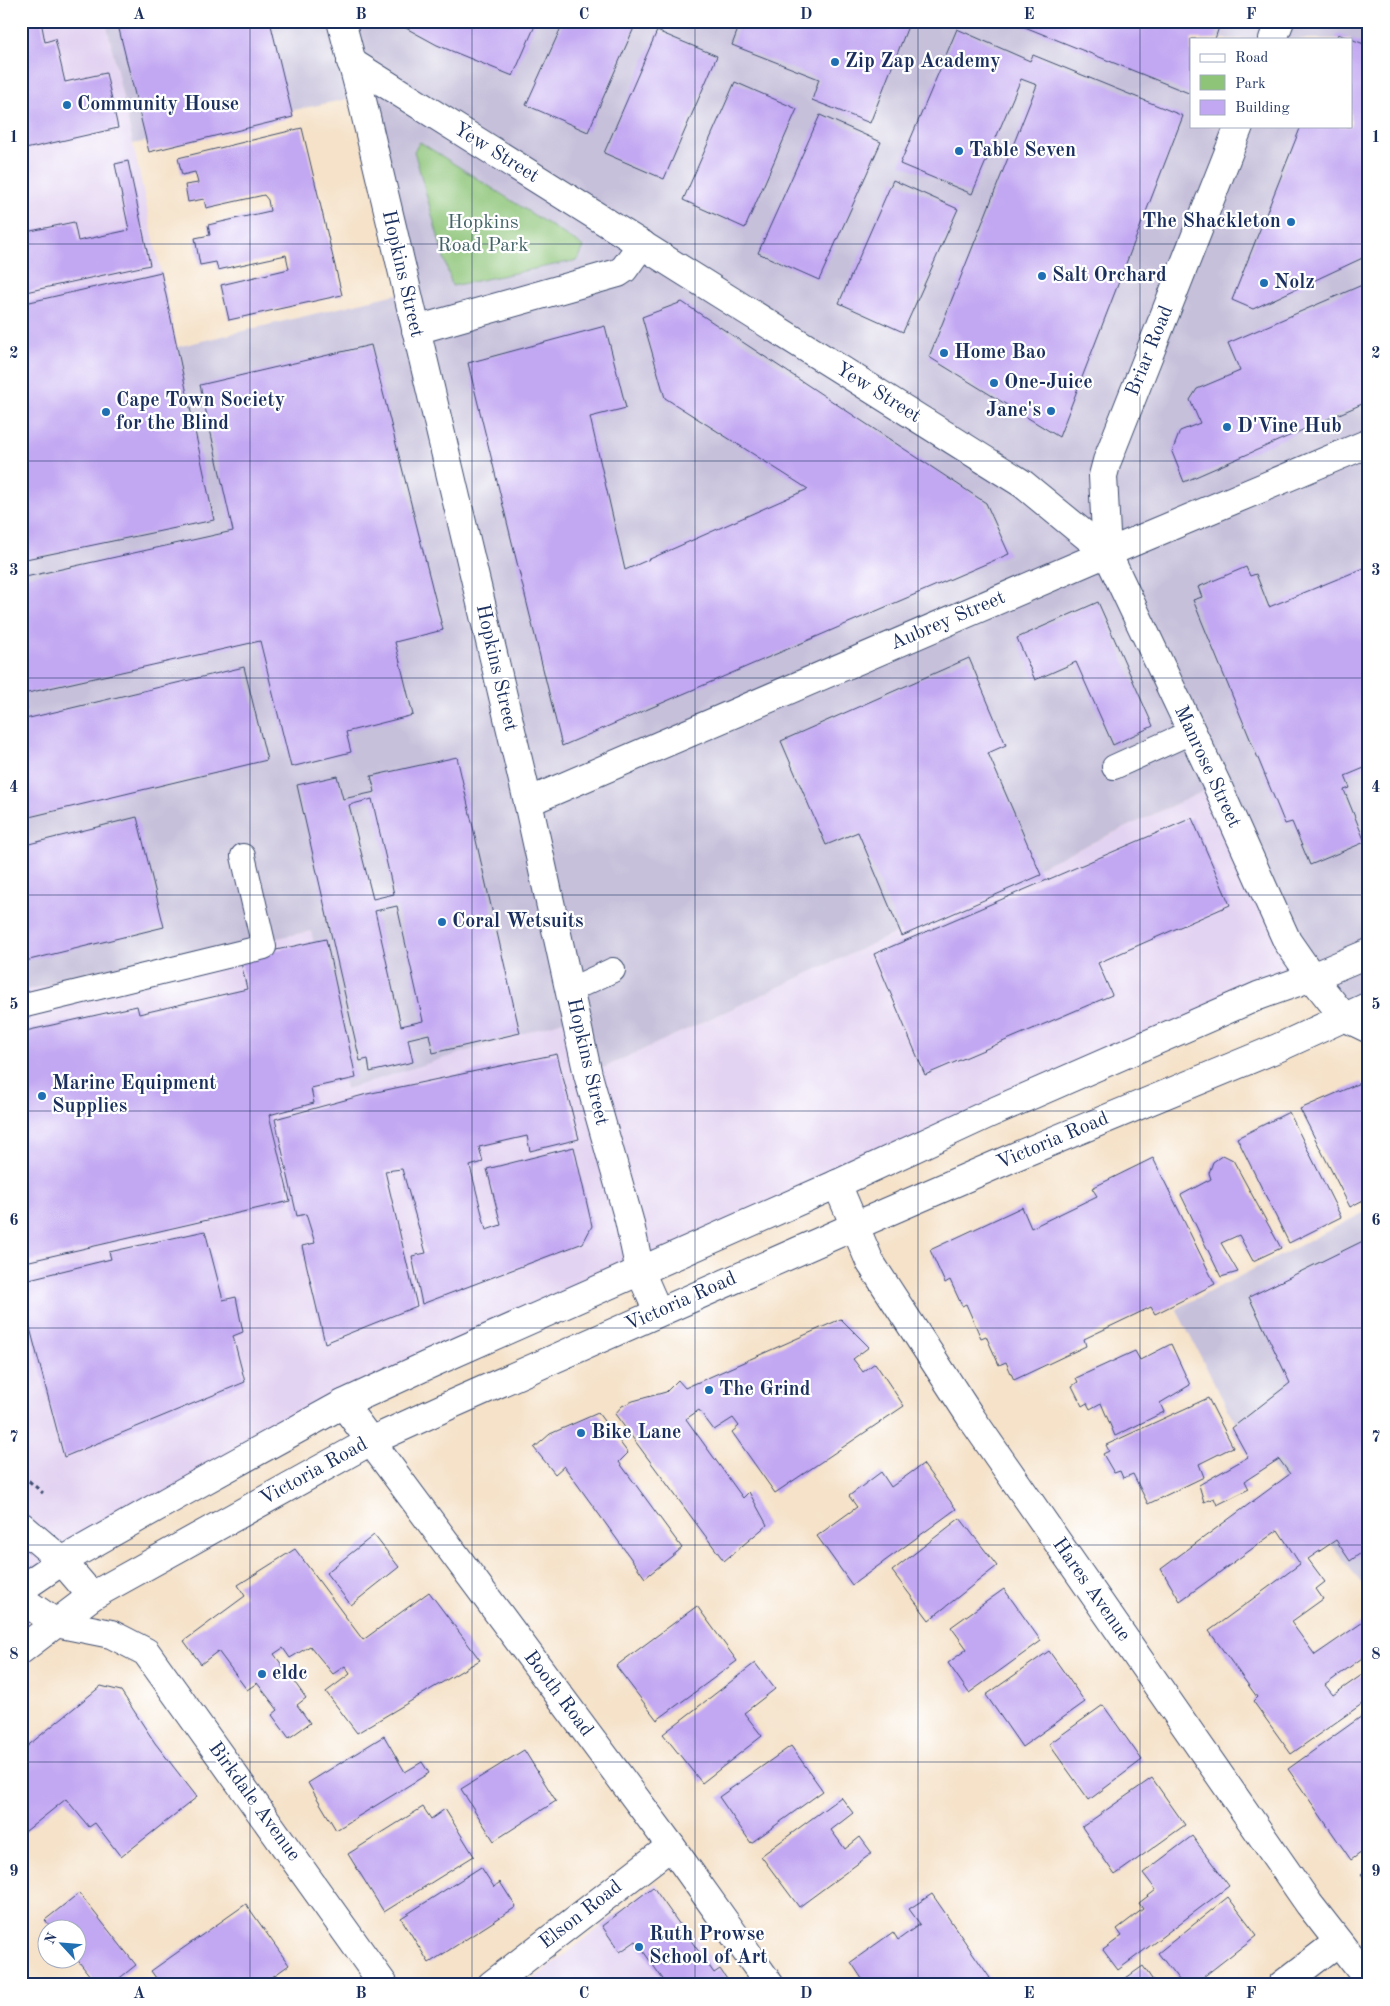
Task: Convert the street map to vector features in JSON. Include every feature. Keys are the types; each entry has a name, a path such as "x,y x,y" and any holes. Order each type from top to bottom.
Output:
{"street":[{"name":"Hopkins Street","path":"341,21 528,802 588,1075 629,1220 640,1271 658,1312"},
{"path":"1274,38 1280,21"},
{"name":"Yew Street","path":"351,62 1023,484 1107,553"},
{"name":"Briar Road","path":"1107,553 1103,476 1107,461 1238,128"},
{"path":"416,330 618,273 642,244"},
{"name":"Aubrey Street","path":"528,802 1107,553 1369,443"},
{"name":"Manrose Street","path":"1107,553 1287,941 1312,977 1357,1012"},
{"path":"21,1589 62,1561 193,1486 343,1404 837,1184 988,1114 1258,996 1312,977 1369,953"},
{"path":"1357,1012 1369,1029"},
{"name":"Victoria Road","path":"21,1650 92,1596 371,1441 854,1226 1014,1157 1280,1047 1357,1012"},
{"name":"Hares Avenue","path":"837,1184 870,1262 970,1416 1338,1942 1369,1981"},
{"name":"Booth Road","path":"343,1404 671,1846 770,1985"},
{"path":"21,1526 62,1561 92,1596 111,1634"},
{"path":"21,1599 56,1622"},
{"name":"Birkdale Avenue","path":"56,1622 111,1634 146,1652 384,1985"},
{"name":"Elson Road","path":"491,1985 671,1846"},
{"path":"1282,1985 1338,1942"}],"lane":[{"path":"1114,767 1191,732"},
{"path":"21,1006 264,947 243,856"},
{"path":"570,990 613,970"}],"path":[{"path":"21,1480 29,1481 42,1493"}],"shaded area":[{"path":"21,21 106,21 161,272 21,560"},
{"path":"106,21 1369,21 1369,1029 1344,1017 1217,785 588,1075 576,1017 346,1089 311,931 21,991 21,560 177,347 405,292 361,96 133,144"},
{"path":"1217,785 1312,977 430,1364 21,1589 21,991 311,931 346,1088 576,1017 588,1075"},
{"path":"1369,1210 1369,1593 1231,1415 1176,1309"},
{"name":"Ruth Prowse School of Art","path":"656,1883 731,1985 526,1985 602,1926"}],"green space":[{"name":"Hopkins Road Park","path":"420,142 584,247 578,260 452,286 414,151"}],"building":[{"name":"Community House","path":"21,21 41,21 45,42 55,39 65,82 106,73 118,128 21,150"},
{"path":"117,21 270,21 293,117 149,152"},
{"path":"393,21 537,21 513,76 437,45"},
{"path":"564,21 637,21 588,132 526,105"},
{"name":"Zip Zap Academy","path":"741,21 759,21 764,23 765,21 910,21 870,123 812,100 819,79 732,45"},
{"path":"1010,21 1221,21 1215,38 1190,38 1190,94"},
{"name":"Salt Orchard","path":"957,29 1030,61 1033,55 1183,116 1059,437 929,357 1037,85 1021,79 972,194 900,164"},
{"path":"657,31 717,56 664,179 604,153"},
{"path":"1338,34 1348,38 1336,38"},
{"path":"1352,39 1369,46 1369,255 1253,309 1232,300 1300,128 1352,128"},
{"path":"735,82 797,109 745,228 683,200"},
{"path":"820,115 881,142 819,280 758,253"},
{"path":"302,128 342,295 229,320 221,285 289,269 286,255 218,270 216,262 200,265 195,238 210,235 208,225 270,211 268,200 264,195 206,208 204,199 188,202 185,185 198,183 195,172 182,175 178,158"},
{"name":"Community House","path":"128,161 150,265 21,293 21,233 74,222 78,241 129,230 115,164"},
{"path":"893,180 958,209 903,332 839,303"},
{"name":"Cape Town Society for the Blind","path":"161,272 214,520 21,560 21,304"},
{"path":"1369,282 1369,401 1184,482 1172,452 1180,431 1200,423 1190,400 1197,389 1240,371 1228,343"},
{"path":"682,302 986,503 1009,554 562,746 468,363 605,326 626,408 590,417 625,570 808,489 665,398 642,317"},
{"path":"371,345 443,630 395,642 413,715 346,732 351,752 291,767 260,641 23,694 27,710 21,712 21,578 233,531 200,385"},
{"path":"1369,566 1369,766 1345,776 1350,788 1344,790 1365,842 1310,865 1292,822 1285,824 1193,600 1202,597 1198,587 1246,567 1250,576 1256,574 1269,607"},
{"path":"1098,602 1153,726 1113,745 1076,662 1035,680 1017,638"},
{"path":"969,658 1006,745 988,753 1041,875 902,936 858,832 826,845 781,741"},
{"path":"244,667 267,760 21,819 21,720"},
{"path":"457,757 520,1033 433,1053 429,1034 408,1039 413,1062 370,1072 368,1059 360,1061 297,785 337,776 343,799 375,792 371,776","holes":["372,799 394,894 373,899 349,805","397,906 423,1021 401,1026 375,911"]},
{"path":"137,817 164,927 21,962 21,846"},
{"path":"1192,818 1230,905 1098,963 1112,995 925,1075 874,954"},
{"path":"326,939 356,1078 311,1088 314,1103 269,1115 290,1201 21,1263 21,1032 137,1006 139,1014 247,989 240,958"},
{"path":"557,1054 579,1139 530,1151 527,1136 479,1147 483,1162 470,1166 486,1230 501,1225 487,1169 574,1147 592,1226 583,1243 422,1304 412,1256 426,1253 402,1169 385,1171 417,1306 325,1343 302,1246 315,1243 306,1214 297,1216 275,1119 367,1094"},
{"path":"1362,1082 1369,1093 1369,1197 1350,1207 1300,1109"},
{"path":"1289,1112 1341,1217 1289,1243 1237,1138"},
{"path":"1223,1155 1233,1160 1281,1248 1253,1261 1239,1235 1221,1243 1238,1272 1221,1277 1181,1195 1211,1179 1209,1173 1213,1162"},
{"path":"1153,1158 1215,1284 1155,1314 1151,1307 1084,1339 1086,1346 1014,1380 1006,1362 999,1365 986,1336 981,1338 966,1304 962,1306 950,1280 945,1283 930,1250 1022,1207 1031,1228 1097,1196 1092,1188"},
{"path":"205,1231 223,1300 236,1297 243,1332 233,1336 245,1382 64,1457 21,1294 21,1281 111,1259 109,1252"},
{"path":"1369,1238 1369,1365 1362,1369 1369,1379 1369,1547 1350,1561 1336,1540 1308,1559 1325,1582 1316,1589 1323,1599 1291,1622 1315,1655 1366,1620 1369,1624 1369,1653 1325,1685 1333,1695 1369,1670 1369,1699 1291,1754 1253,1701 1257,1697 1209,1631 1300,1564 1278,1530 1180,1601 1161,1569 1290,1474 1279,1459 1245,1481 1249,1489 1217,1505 1214,1498 1204,1502 1199,1485 1248,1457 1232,1428 1290,1383 1249,1297"},
{"path":"841,1319 869,1347 853,1359 863,1372 875,1363 904,1406 775,1493 732,1432 739,1426 733,1418 714,1430 699,1410 686,1419 743,1498 749,1492 767,1525 724,1561 615,1414 622,1406 633,1401 666,1392 678,1380 685,1388"},
{"path":"1171,1344 1190,1385 1160,1403 1164,1412 1115,1436 1101,1403 1090,1409 1087,1403 1082,1406 1072,1386 1078,1382 1076,1378 1135,1351 1140,1360"},
{"path":"1208,1398 1233,1447 1199,1464 1204,1477 1148,1504 1133,1474 1123,1478 1120,1471 1114,1473 1103,1454 1109,1451 1106,1445"},
{"path":"598,1413 628,1453 619,1462 682,1548 645,1578 564,1466 555,1474 534,1448 550,1434"},
{"path":"923,1464 956,1509 852,1585 817,1536 857,1507 849,1496 881,1472 891,1487"},
{"path":"960,1518 997,1566 929,1620 892,1571"},
{"path":"374,1535 399,1567 351,1605 326,1573"},
{"path":"295,1549 363,1640 429,1592 480,1660 357,1733 326,1692 350,1674 345,1666 333,1674 310,1646 290,1658 283,1648 274,1654 306,1698 297,1705 310,1723 289,1738 272,1715 278,1710 257,1683 247,1690 218,1651 201,1664 184,1641 245,1596 238,1585"},
{"path":"1004,1589 1041,1641 969,1693 948,1663 967,1649 951,1627"},
{"path":"697,1606 737,1661 657,1720 616,1666"},
{"path":"1049,1651 1085,1702 1022,1747 986,1695"},
{"path":"755,1663 775,1689 744,1713 762,1736 702,1783 663,1734"},
{"path":"101,1686 121,1691 155,1743 197,1797 121,1857 95,1823 89,1827 66,1799 21,1835 21,1744 25,1748"},
{"path":"1103,1705 1142,1760 1089,1800 1049,1744"},
{"path":"1362,1716 1369,1725 1369,1847 1351,1860 1288,1769"},
{"path":"384,1736 405,1772 422,1762 429,1773 336,1830 308,1783"},
{"path":"791,1746 823,1791 751,1843 719,1797"},
{"path":"524,1750 556,1801 494,1841 461,1789"},
{"path":"1152,1778 1185,1825 1115,1875 1082,1827"},
{"path":"841,1797 853,1813 831,1830 845,1849 860,1837 872,1853 799,1907 761,1856"},
{"path":"423,1807 431,1819 445,1809 474,1856 384,1912 348,1854"},
{"path":"1192,1836 1229,1886 1118,1970 1103,1950 1122,1936 1117,1929 1143,1909 1139,1903 1156,1890 1143,1873"},
{"path":"481,1867 494,1887 500,1882 516,1907 429,1963 401,1918"},
{"path":"1369,1868 1369,1884 1361,1874"},
{"path":"653,1887 714,1973 720,1969 731,1985 667,1985 636,1941 620,1952 602,1926"},
{"path":"79,1893 136,1965 111,1985 97,1985 84,1968 88,1968 88,1918 48,1918"},
{"path":"932,1894 990,1978 981,1985 866,1985 851,1962 893,1932 898,1940 920,1924 909,1909"},
{"path":"1228,1897 1257,1935 1193,1985 1183,1985 1158,1953"},
{"path":"246,1904 289,1965 261,1985 161,1985 151,1971"},
{"path":"1143,1966 1156,1985 1116,1985"}],"place":[{"name":"Zip Zap Academy","path":"835,62"},
{"name":"Community House","path":"67,105"},
{"name":"Table Seven","path":"959,151"},
{"name":"The Shackleton","path":"1291,222"},
{"name":"Salt Orchard","path":"1042,276"},
{"name":"Nolz","path":"1264,283"},
{"name":"Home Bao","path":"944,353"},
{"name":"One-Juice","path":"994,383"},
{"name":"Jane's","path":"1051,411"},
{"name":"Cape Town Society for the Blind","path":"106,412"},
{"name":"D'Vine Hub","path":"1227,427"},
{"name":"Coral Wetsuits","path":"442,922"},
{"name":"Marine Equipment Supplies","path":"42,1096"},
{"name":"The Grind","path":"709,1390"},
{"name":"Bike Lane","path":"581,1433"},
{"name":"eldc","path":"262,1674"},
{"name":"Ruth Prowse School of Art","path":"639,1947"}]}
